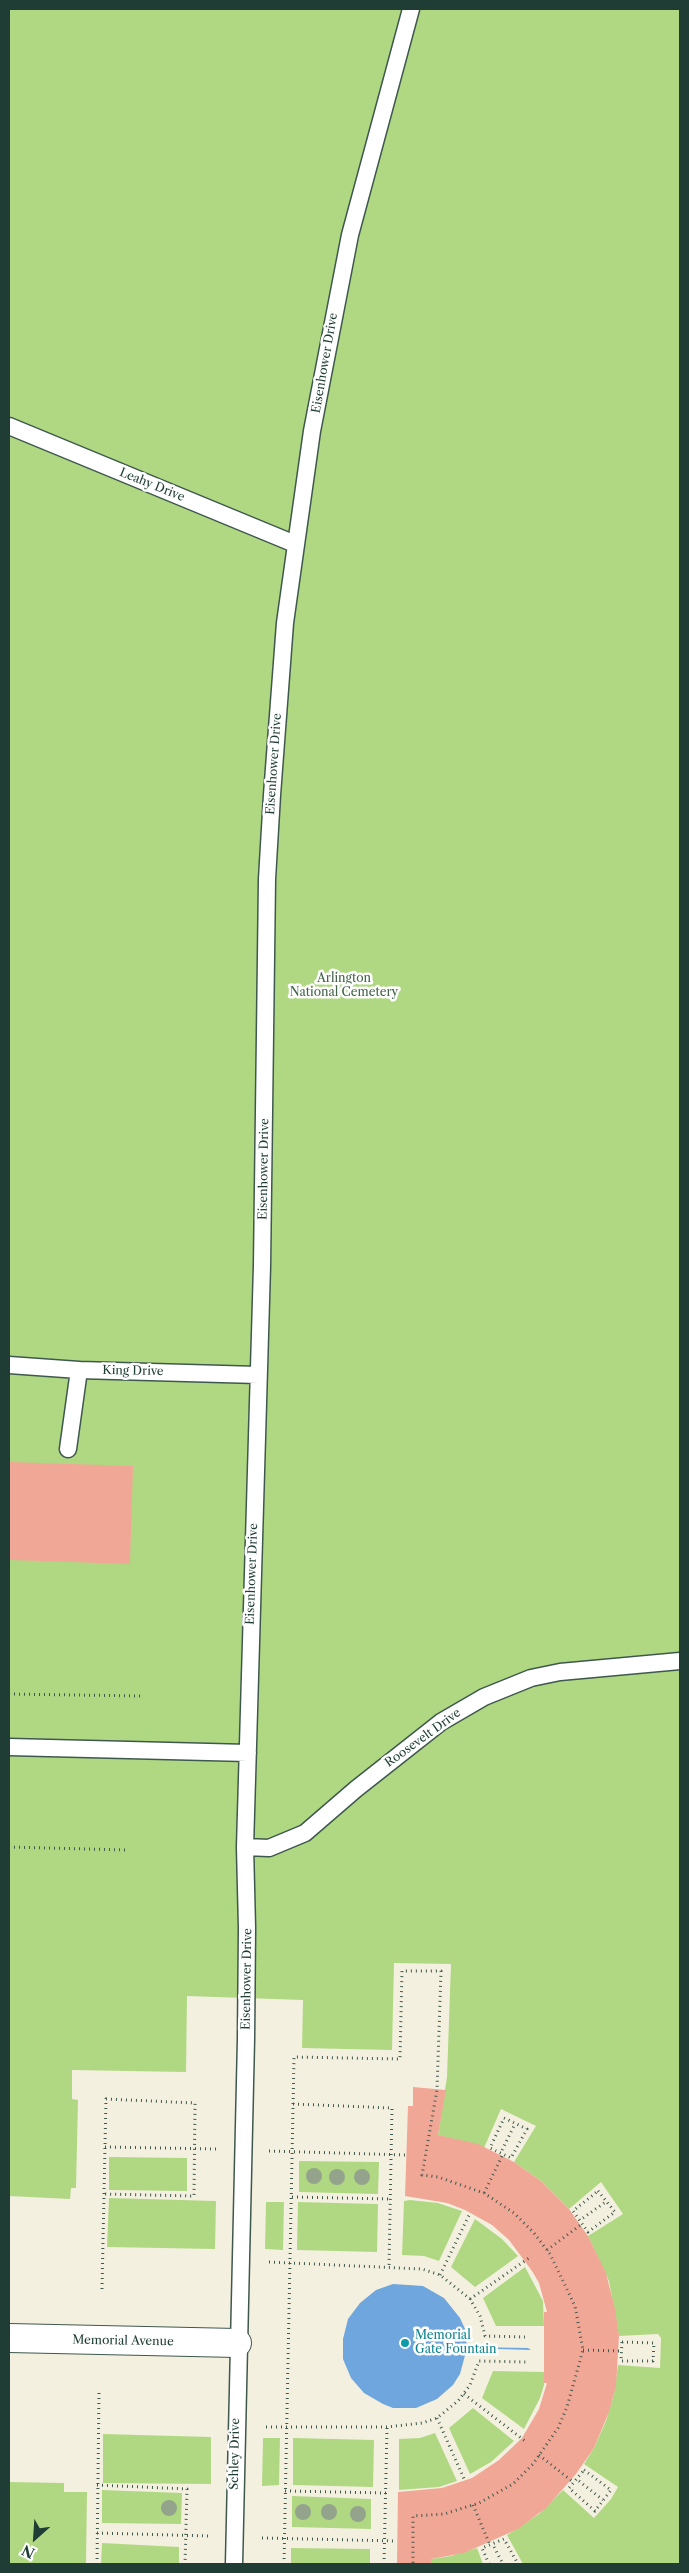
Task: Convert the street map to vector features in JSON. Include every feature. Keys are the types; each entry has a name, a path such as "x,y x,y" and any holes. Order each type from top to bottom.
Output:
{"street":[{"name":"Memorial Avenue","path":"9,2338 237,2343"}],"lane":[{"name":"Eisenhower Drive","path":"237,2343 248,1928 245,1847 262,1266 269,846 282,661 295,544 319,393 350,235 412,9"},
{"name":"Leahy Drive","path":"9,426 295,544"},
{"name":"King Drive","path":"9,1366 258,1375"},
{"path":"68,1449 79,1370"},
{"name":"Roosevelt Drive","path":"245,1847 269,1848 305,1833 356,1789 441,1722 484,1696 531,1678 560,1672 680,1661"},
{"path":"9,1747 248,1753"},
{"name":"Schley Drive","path":"234,2564 237,2343"}],"path":[{"path":"9,1694 142,1696"},
{"path":"9,1847 125,1850"},
{"path":"284,2564 294,2057 400,2059 402,1971 441,1971 437,2090 422,2175 438,2177 484,2193 514,2213 547,2250 575,2306 583,2350 567,2407 558,2428 539,2455 512,2484 473,2505 444,2514 413,2516 413,2564"},
{"path":"102,2289 104,2194 105,2147 106,2099 195,2103 193,2149 194,2196 104,2194"},
{"path":"293,2104 392,2108 390,2266"},
{"path":"504,2118 527,2129 511,2158 502,2152 490,2148 504,2118"},
{"path":"484,2193 515,2124"},
{"path":"105,2147 218,2149"},
{"path":"269,2151 406,2155"},
{"path":"598,2191 615,2212 588,2232 582,2224 573,2211 598,2191"},
{"path":"292,2197 390,2199"},
{"path":"583,2218 607,2201"},
{"path":"440,2275 470,2213"},
{"path":"547,2250 582,2224"},
{"path":"470,2299 529,2258"},
{"path":"268,2262 390,2266 422,2269 440,2275 470,2299 480,2316 485,2336 525,2337"},
{"path":"622,2342 654,2343 653,2362 621,2361 622,2351 622,2342"},
{"path":"583,2350 622,2351"},
{"path":"266,2427 386,2427 413,2425 437,2418 452,2407 464,2394 474,2377 479,2361 526,2362"},
{"path":"97,2564 99,2391"},
{"path":"464,2394 525,2441"},
{"path":"437,2418 465,2480"},
{"path":"384,2564 386,2427"},
{"path":"539,2455 574,2482"},
{"path":"584,2470 611,2490 595,2511 569,2488 574,2482 584,2470"},
{"path":"579,2481 602,2500"},
{"path":"97,2485 186,2489 185,2564"},
{"path":"285,2491 386,2493"},
{"path":"473,2505 490,2545"},
{"path":"97,2533 209,2536"},
{"path":"262,2538 396,2541"},
{"path":"489,2564 482,2548 504,2539 518,2564"},
{"path":"494,2547 503,2564"}],"green space":[{"name":"Arlington National Cemetery","path":"9,9 680,9 680,2564 523,2564 507,2535 539,2514 563,2490 594,2518 611,2499 618,2487 584,2464 594,2448 606,2421 614,2394 618,2365 660,2368 661,2338 658,2334 619,2336 609,2281 588,2236 623,2214 601,2182 569,2209 541,2181 514,2162 536,2126 501,2109 484,2148 438,2135 447,2077 451,1964 394,1963 392,2050 302,2048 303,2000 187,1996 186,2072 72,2070 72,2099 78,2100 76,2188 71,2188 70,2199 9,2196"},
{"path":"109,2157 187,2158 187,2191 109,2190"},
{"path":"299,2161 379,2162 378,2194 299,2192"},
{"path":"109,2198 216,2201 215,2249 107,2247"},
{"path":"404,2201 438,2203 462,2211 439,2261 424,2256 402,2255"},
{"path":"266,2202 284,2202 283,2250 265,2249"},
{"path":"298,2202 378,2204 377,2252 297,2250"},
{"path":"475,2219 502,2239 518,2256 475,2287 451,2267"},
{"path":"525,2267 543,2301 544,2326 496,2326 483,2298"},
{"path":"493,2371 544,2372 544,2385 540,2398 524,2429 482,2398"},
{"path":"473,2408 514,2441 491,2462 470,2474 449,2428"},
{"path":"435,2433 457,2481 439,2487 399,2490 399,2439 420,2438"},
{"path":"103,2434 211,2437 211,2484 103,2483"},
{"path":"263,2438 280,2438 279,2485 262,2486"},
{"path":"293,2438 374,2440 373,2487 293,2485"},
{"path":"9,2482 64,2483 64,2492 87,2492 86,2564 9,2564"},
{"path":"102,2490 182,2493 181,2524 102,2523"},
{"path":"292,2496 371,2499 371,2529 292,2527"},
{"path":"102,2543 179,2547 179,2564 101,2564"},
{"path":"291,2548 370,2549 370,2564 291,2564"},
{"path":"477,2548 483,2564 431,2564 431,2559 451,2556"}],"water":[{"name":"Memorial Gate Fountain","path":"393,2284 423,2286 444,2298 460,2318 465,2329 467,2347 528,2348 531,2350 467,2348 460,2374 453,2385 437,2399 416,2408 393,2408 383,2404 364,2393 351,2378 343,2359 343,2339 348,2319 360,2303 376,2290"}],"building":[{"path":"9,1462 133,1466 130,1564 9,1560"},
{"path":"413,2087 446,2090 438,2135 478,2144 514,2162 541,2181 569,2209 588,2236 606,2273 615,2309 619,2336 616,2386 609,2412 594,2448 576,2474 546,2508 518,2529 464,2553 431,2559 431,2564 397,2564 398,2492 442,2488 472,2478 499,2460 522,2438 539,2409 547,2383 544,2383 544,2312 547,2312 539,2283 532,2271 509,2240 492,2225 465,2210 447,2203 405,2196 408,2106 413,2106"}],"place":[{"name":"Memorial Gate Fountain","path":"405,2343"}]}
